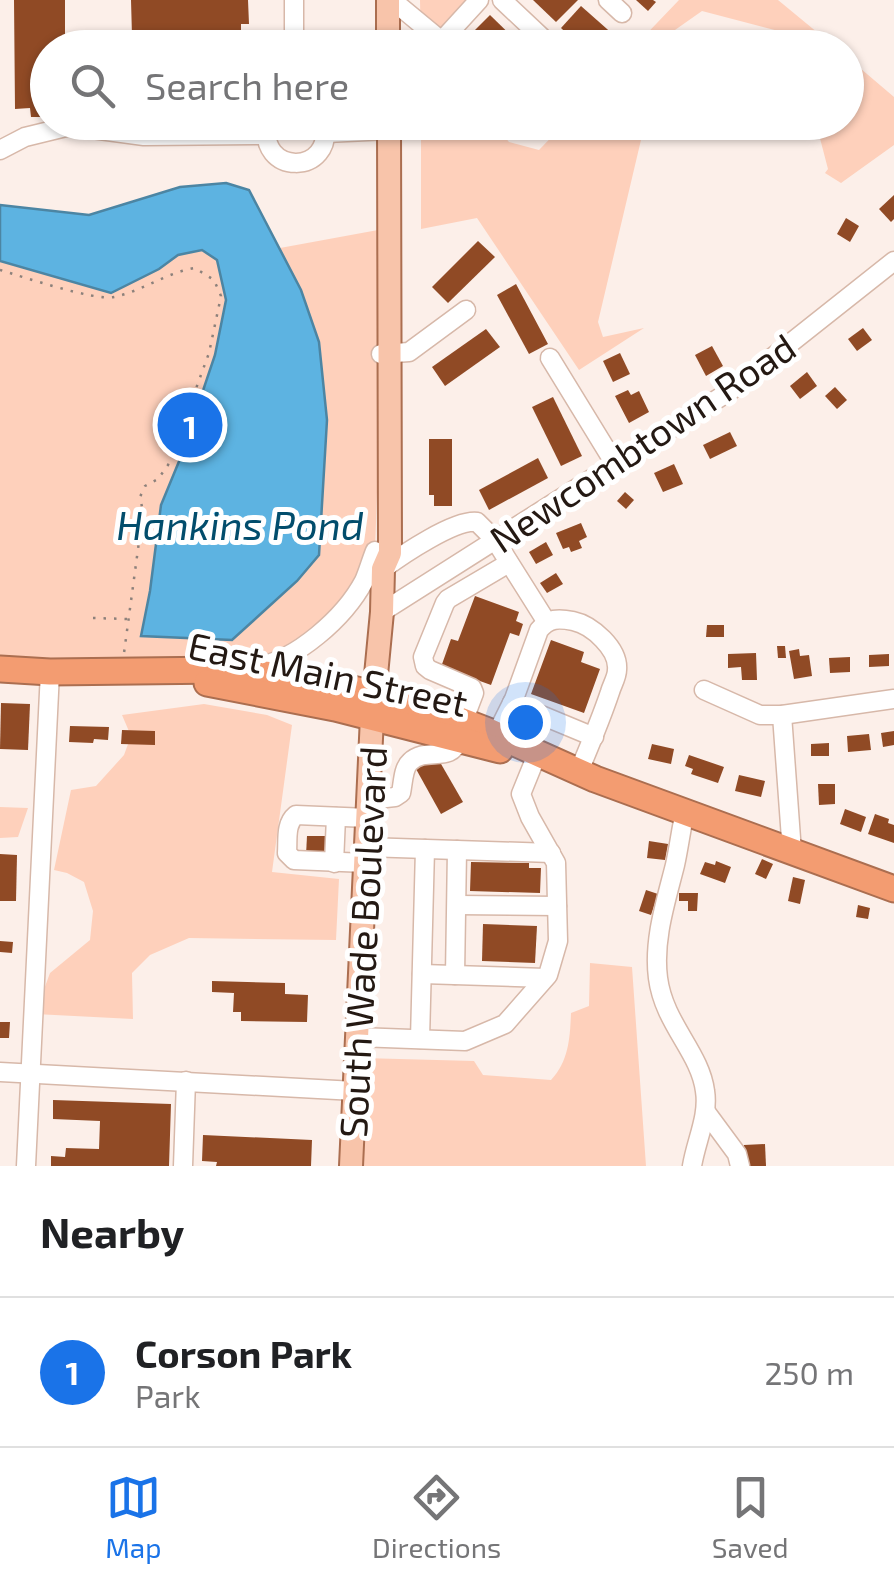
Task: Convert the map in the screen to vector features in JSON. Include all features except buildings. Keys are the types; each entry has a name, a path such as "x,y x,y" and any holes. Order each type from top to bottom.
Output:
{"highway":[{"name":"East Main Street","path":"0,669 223,670 306,678 373,705"},
{"name":"East Main Street","path":"133,672 276,696 431,709 461,731 894,889"},
{"name":"East Main Street","path":"461,731 496,735 557,763"}],"main road":[{"path":"378,0 378,30"},
{"path":"389,30 390,0"},
{"name":"South Wade Boulevard","path":"351,1166 373,705 382,612 379,560 390,552 383,140"}],"street":[{"path":"294,0 294,30"},
{"path":"390,0 425,30"},
{"path":"455,30 480,0"},
{"path":"502,0 534,30"},
{"path":"0,150 30,135"},
{"path":"270,140 274,154 292,163 312,159 320,152 322,140"},
{"name":"Newcombtown Road","path":"382,612 730,391 894,261"},
{"path":"384,354 409,352 466,310"},
{"path":"550,358 616,464"},
{"path":"223,670 288,658 311,641 355,595 379,560 466,521 477,522 494,540 546,621"},
{"path":"509,562 448,599 423,657 430,670 472,688 474,694 457,747 446,754 432,753 410,762 401,793 368,809 336,817 296,816 288,828 287,852 301,861 334,862 425,849 550,852"},
{"path":"358,1036 466,1041 504,1024 548,974 558,941 556,863 521,794 594,737 618,669 614,654 600,636 579,622 554,618 546,621 496,735"},
{"path":"26,1166 50,672"},
{"path":"704,690 760,715 894,699"},
{"path":"512,703 594,737"},
{"path":"782,715 792,852"},
{"path":"685,812 661,926 658,976 669,1018 702,1074 706,1092 706,1112 692,1166"},
{"path":"334,862 336,817"},
{"path":"420,1039 425,849"},
{"path":"455,975 458,850"},
{"path":"456,905 557,906"},
{"path":"422,974 545,978"},
{"path":"0,1072 355,1091"},
{"path":"184,1166 186,1081"},
{"path":"706,1112 736,1154 740,1166"}],"path":[{"path":"0,270 109,299 175,271 195,268 214,280 221,296 209,353 168,465 158,478 144,486 140,497 143,512 128,618 133,672"},
{"path":"93,618 128,618"}],"shaded area":[{"path":"420,0 479,0 452,30 421,30"},
{"path":"679,0 778,0 814,30 775,30 702,11 675,30 650,30"},
{"path":"864,71 894,97 894,145 841,183 825,173 828,169 820,140 864,140"},
{"path":"421,140 507,140 539,150 549,140 641,140 598,322 603,337 644,328 579,370 477,218 421,229"},
{"path":"226,183 249,190 280,248 378,230 375,551 355,595 272,664 0,669 0,205 89,215 180,187"},
{"path":"204,704 267,715 292,725 272,872 339,879 336,940 189,938 150,955 132,973 133,1019 35,1014 50,973 90,940 93,911 84,882 54,870 71,790 96,786 124,755 131,736 122,715"},
{"path":"0,807 28,808 18,837 0,838"},
{"path":"590,963 632,967 646,1166 356,1166 362,1058 474,1061 483,1075 551,1080 565,1057 571,1013 589,1006"}],"water":[{"name":"Hankins Pond","path":"226,183 249,190 301,290 319,342 327,420 319,555 297,581 232,640 141,636 161,505 215,355 226,300 217,260 202,250 178,255 111,293 0,261 0,205 89,215 180,187"}],"place":[{"name":"Corson Park","path":"190,425"}]}
